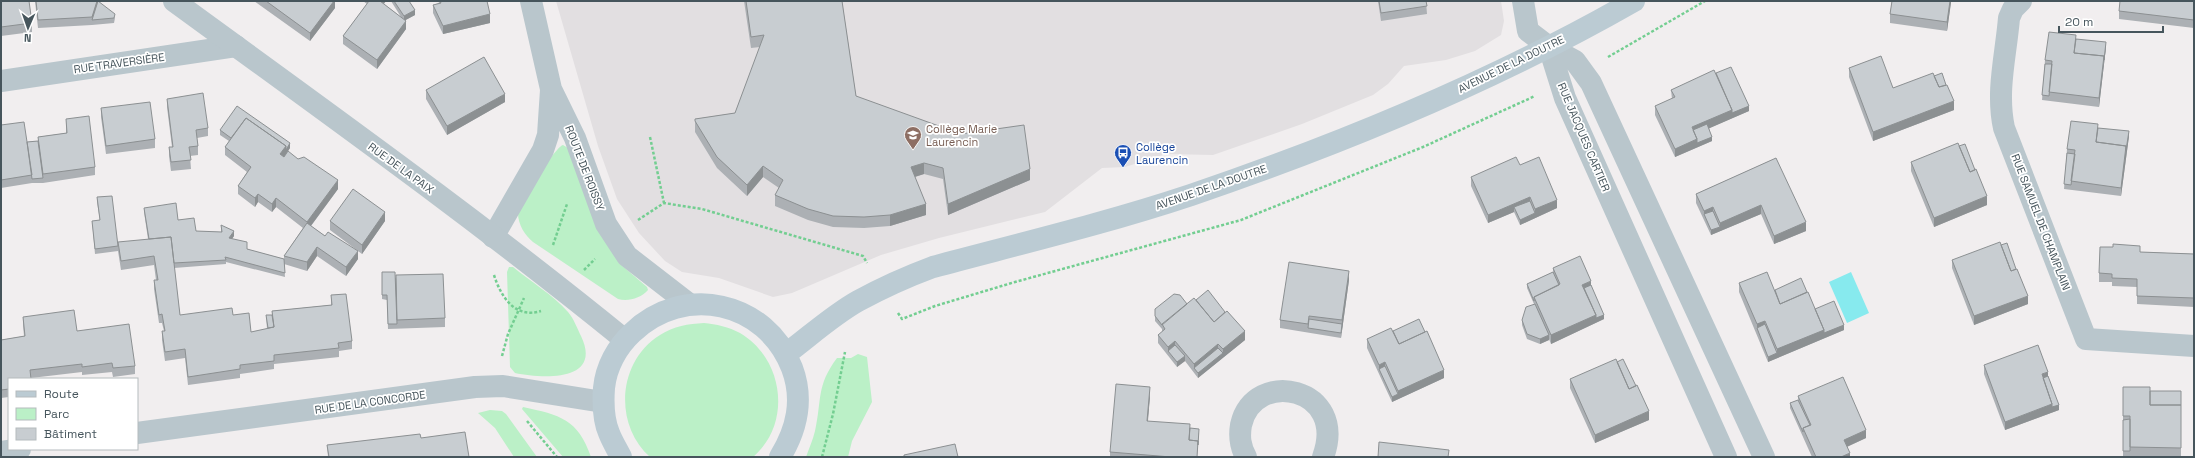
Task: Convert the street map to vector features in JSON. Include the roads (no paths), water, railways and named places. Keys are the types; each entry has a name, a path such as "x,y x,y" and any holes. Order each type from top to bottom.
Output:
{"main road":[{"name":"AVENUE DE LA DOUTRE","path":"786,354 848,308 904,278 933,267 1137,212 1242,177 1426,105 1549,47 1634,1"},
{"path":"621,457 608,432 603,402 605,380 612,358 624,340 643,322 666,309 689,304 720,305 746,314 770,332 786,354 797,381 798,411 791,439 780,457"}],"street":[{"name":"RUE DE LA PAIX","path":"174,1 492,237 624,340"},
{"name":"ROUTE DE ROISSY","path":"531,1 551,89 574,138 606,224 614,239 636,264 689,304"},
{"path":"1523,1 1528,31 1549,47 1575,61 1591,83 1764,457"},
{"name":"RUE SAMUEL DE CHAMPLAIN","path":"2021,1 2013,9 2009,18 2000,91 2000,108 2004,128 2086,339 2194,346"},
{"name":"RUE TRAVERSIÈRE","path":"1,80 236,46"},
{"name":"RUE JACQUES CARTIER","path":"1549,47 1565,98 1726,457"},
{"path":"492,237 543,150 548,135 551,89"},
{"name":"RUE DE LA CONCORDE","path":"138,433 475,387 503,386 603,402"},
{"path":"1246,457 1242,449 1239,434 1243,419 1250,406 1262,396 1277,391 1292,391 1306,395 1317,404 1325,416 1329,430 1328,444 1323,457"},
{"path":"1,452 14,450"}],"water":[{"path":"1851,272 1869,313 1847,323 1829,282"}],"place":[{"name":"Collège Marie Laurencin","path":"913,150"},
{"name":"Collège Laurencin","path":"1123,168"}]}
